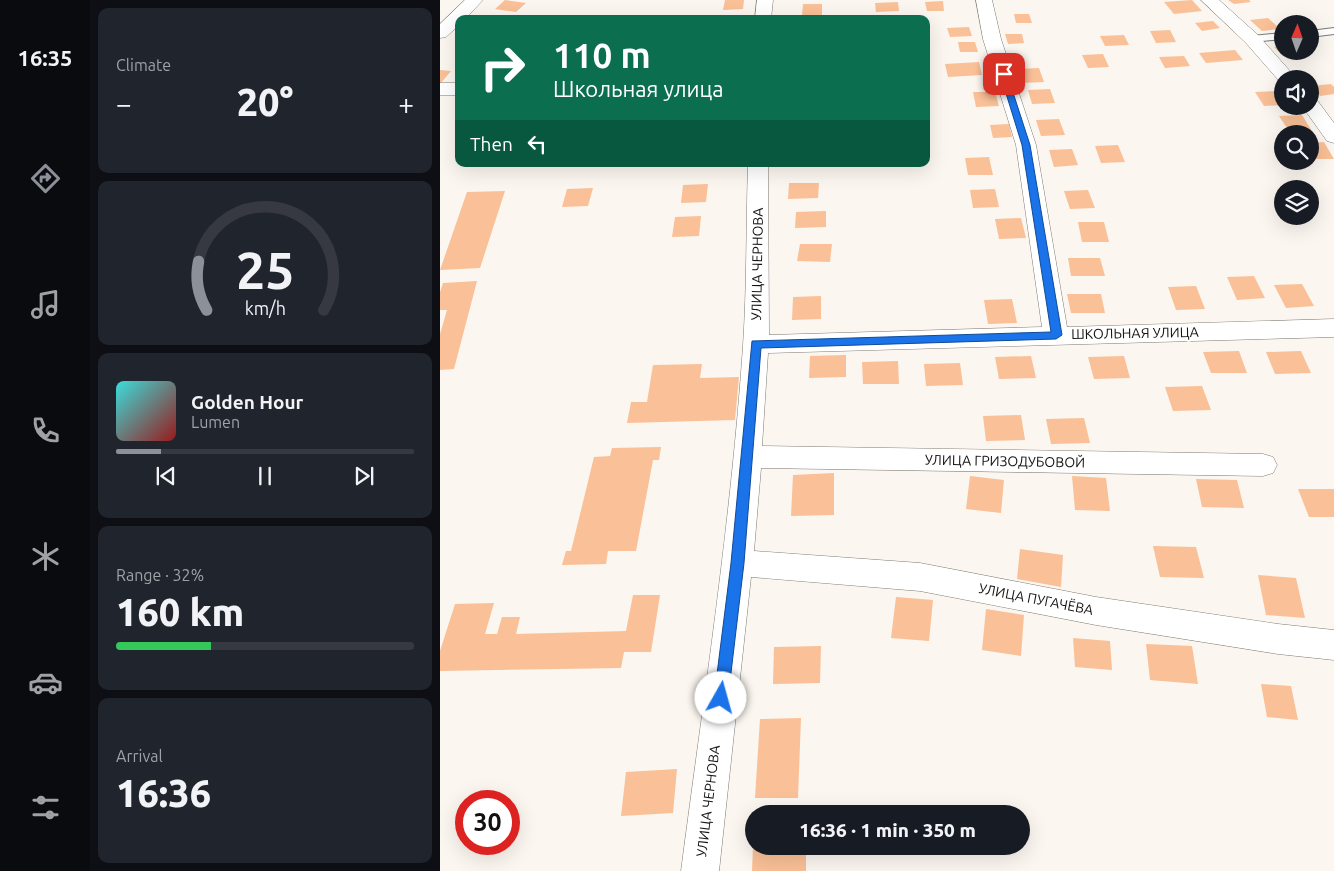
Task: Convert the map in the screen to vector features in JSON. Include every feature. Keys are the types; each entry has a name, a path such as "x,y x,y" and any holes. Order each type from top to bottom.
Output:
{"street":[{"path":"459,15 475,0"},
{"path":"763,15 764,0"},
{"path":"984,0 992,39 1026,145 1056,335"},
{"path":"1209,0 1252,39 1280,70"},
{"path":"440,33 455,19"},
{"path":"440,89 455,89"},
{"path":"1318,115 1334,137"},
{"name":"УЛИЦА ЧЕРНОВА","path":"700,871 737,563 747,457 756,344 758,167"},
{"name":"ШКОЛЬНАЯ УЛИЦА","path":"756,344 1334,328"},
{"name":"УЛИЦА ГРИЗОДУБОВОЙ","path":"747,457 1263,465"},
{"name":"УЛИЦА ПУГАЧЁВА","path":"737,563 920,577 1096,611 1268,638 1334,645"}],"lane":[{"path":"1319,33 1334,32"},
{"path":"1252,39 1274,37"}],"building":[{"path":"505,0 526,3 516,12 495,9"},
{"path":"725,0 744,0 743,9 723,10"},
{"path":"1192,0 1202,11 1174,14 1164,2"},
{"path":"1228,0 1249,0 1251,2 1234,4"},
{"path":"943,1 944,11 927,11 925,2"},
{"path":"898,2 899,11 876,12 875,3"},
{"path":"803,4 822,4 822,15 802,15"},
{"path":"1014,14 1029,14 1032,23 1016,23"},
{"path":"1268,18 1274,24 1274,30 1262,31 1250,20"},
{"path":"1213,21 1220,28 1202,31 1195,23"},
{"path":"969,27 972,36 950,37 947,28"},
{"path":"1170,30 1176,42 1156,43 1150,31"},
{"path":"1005,34 1022,34 1024,43 1008,44"},
{"path":"1124,35 1129,45 1105,46 1100,36"},
{"path":"958,42 975,42 978,52 960,52"},
{"path":"1235,50 1243,60 1206,63 1199,53"},
{"path":"1103,54 1109,67 1088,68 1082,55"},
{"path":"1184,56 1190,66 1165,68 1159,57"},
{"path":"979,62 982,75 948,77 945,64"},
{"path":"1039,68 1044,82 1022,83 1018,69"},
{"path":"440,70 451,71 440,84"},
{"path":"1331,84 1334,87 1334,94 1320,96 1319,85"},
{"path":"1050,89 1055,103 1032,104 1028,90"},
{"path":"1274,91 1274,105 1264,106 1255,92"},
{"path":"973,92 995,92 999,106 976,107"},
{"path":"1302,115 1308,125 1285,125 1279,116"},
{"path":"1059,119 1065,135 1041,136 1036,120"},
{"path":"1009,124 1012,137 993,138 990,125"},
{"path":"1319,142 1324,142 1334,159 1319,159"},
{"path":"1118,145 1125,162 1101,163 1095,146"},
{"path":"1072,149 1078,165 1054,167 1049,150"},
{"path":"989,157 993,175 968,175 965,158"},
{"path":"789,183 819,183 818,198 788,199"},
{"path":"708,184 706,202 681,203 683,185"},
{"path":"593,188 588,206 562,207 567,189"},
{"path":"995,189 999,207 973,208 970,190"},
{"path":"1088,190 1095,208 1070,209 1064,191"},
{"path":"505,191 480,268 440,270 467,192"},
{"path":"826,211 826,227 795,228 796,212"},
{"path":"701,216 699,236 672,237 675,217"},
{"path":"1021,218 1026,238 999,239 995,219"},
{"path":"1078,222 1104,222 1109,242 1082,242"},
{"path":"800,244 832,244 830,262 797,261"},
{"path":"1068,258 1100,258 1105,276 1071,276"},
{"path":"1254,276 1265,298 1237,300 1227,277"},
{"path":"477,281 454,369 440,370 440,334 447,310 440,310 440,292 443,283"},
{"path":"1302,284 1314,306 1286,308 1274,285"},
{"path":"1196,286 1205,309 1176,310 1168,287"},
{"path":"1067,294 1101,294 1105,313 1071,313"},
{"path":"821,296 821,319 792,320 793,297"},
{"path":"1012,299 1017,323 988,324 984,300"},
{"path":"1239,351 1247,373 1211,373 1203,352"},
{"path":"1301,351 1311,373 1275,374 1266,352"},
{"path":"846,355 846,377 809,378 810,356"},
{"path":"1031,356 1036,378 999,379 995,357"},
{"path":"1124,356 1130,378 1094,379 1088,357"},
{"path":"898,361 899,384 863,384 862,362"},
{"path":"960,363 963,385 926,386 924,364"},
{"path":"702,364 700,378 739,377 735,420 627,423 631,402 647,402 653,365"},
{"path":"1202,386 1211,410 1173,411 1165,387"},
{"path":"1021,415 1025,440 986,441 983,416"},
{"path":"1084,418 1090,443 1051,444 1046,419"},
{"path":"661,447 659,460 653,460 636,551 608,551 606,564 562,565 566,551 571,551 594,457 610,456 612,448"},
{"path":"834,473 834,515 791,516 793,475"},
{"path":"970,476 1004,480 1001,513 966,509"},
{"path":"1072,476 1106,478 1110,511 1075,510"},
{"path":"1196,479 1237,480 1244,508 1202,507"},
{"path":"1298,489 1334,489 1334,517 1309,517"},
{"path":"1153,546 1196,547 1204,578 1160,577"},
{"path":"1020,549 1063,555 1061,587 1017,579"},
{"path":"1258,575 1296,578 1305,618 1266,615"},
{"path":"633,595 660,595 651,652 624,652 621,668 440,671 440,651 455,604 494,603 485,634 497,634 502,617 520,617 516,634 626,631"},
{"path":"896,597 933,600 929,641 891,638"},
{"path":"986,609 1024,615 1021,656 982,650"},
{"path":"1073,638 1110,641 1112,670 1075,667"},
{"path":"1146,644 1192,646 1198,684 1150,680"},
{"path":"821,646 820,683 773,684 774,647"},
{"path":"1261,684 1291,686 1298,720 1267,717"},
{"path":"801,718 798,798 755,798 760,719"},
{"path":"677,769 673,813 621,816 626,772"},
{"path":"753,855 806,855 806,871 752,871"}],"route":[{"path":"721,698 737,563 756,344 1056,335 1026,145 1004,74"}]}
